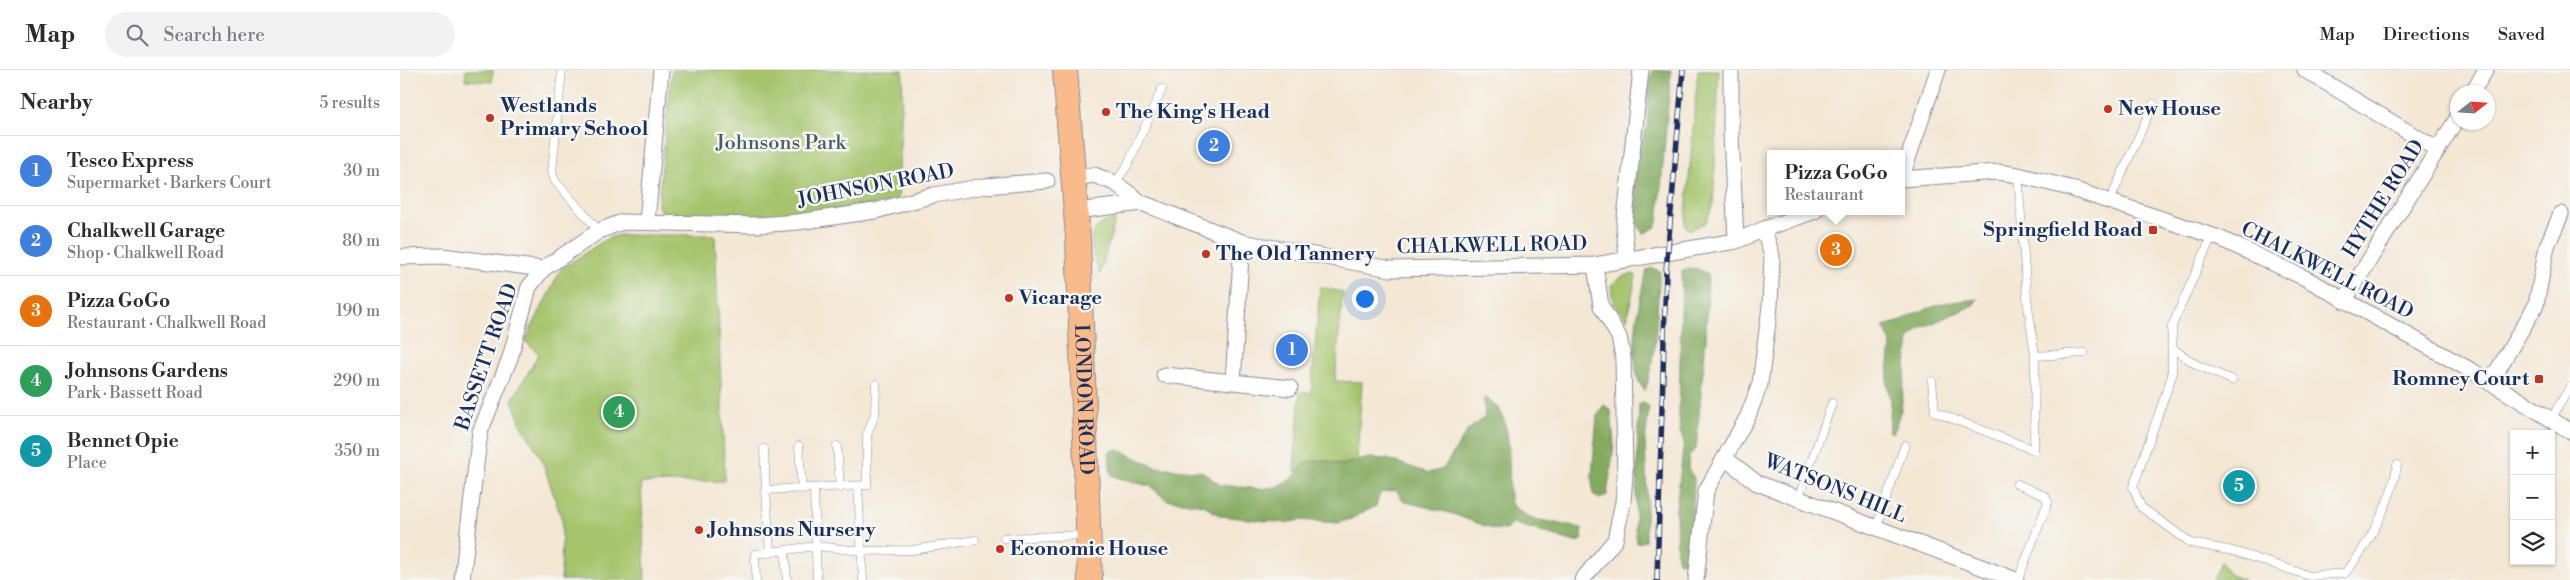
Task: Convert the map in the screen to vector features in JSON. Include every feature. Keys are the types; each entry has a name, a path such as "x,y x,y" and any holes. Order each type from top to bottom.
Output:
{"main road":[{"name":"LONDON ROAD","path":"1065,70 1076,211 1090,580"}],"street":[{"path":"647,221 661,70"},
{"path":"1627,258 1624,227 1641,70"},
{"path":"1731,70 1731,144 1736,241"},
{"path":"1905,167 1938,70"},
{"path":"2305,70 2438,150"},
{"path":"2476,85 2486,70"},
{"name":"HYTHE ROAD","path":"2344,301 2450,130"},
{"name":"CHALKWELL ROAD","path":"1905,179 1998,172 2018,175 2066,187 2211,238 2219,238 2307,279 2490,383 2570,431"},
{"name":"CHALKWELL ROAD","path":"1074,178 1094,175 1115,183 1142,203 1242,242 1391,269 1595,265 1627,258 1736,241 1764,228 1803,215"},
{"name":"JOHNSON ROAD","path":"599,231 622,222 758,224 798,222 875,211 934,195 985,186 1047,180"},
{"name":"CHALKWELL ROAD","path":"1076,211 1142,203"},
{"path":"2490,383 2536,305 2547,246 2561,214"},
{"path":"1696,580 1706,491 1726,459 1748,416 1760,384 1770,306 1772,256 1764,228"},
{"name":"BASSETT ROAD","path":"462,580 480,432 510,358 529,287 544,269 599,231"},
{"path":"1233,382 1242,242"},
{"path":"400,257 442,256 544,269"},
{"path":"1582,580 1615,540 1623,502 1625,475 1623,357 1619,337 1601,306 1595,265"},
{"path":"1164,376 1290,388"},
{"name":"WATSONS HILL","path":"1726,459 1757,483 2017,580"}],"lane":[{"path":"562,70 552,172 555,181 599,231"},
{"path":"1115,183 1127,166 1162,89"},
{"path":"2109,203 2153,104"},
{"path":"1932,381 1935,412 2034,450 2035,356 2027,298 2018,175"},
{"path":"2211,238 2172,326 2172,376 2133,487 2141,508 2191,543 2233,551 2310,576 2345,573 2358,558 2381,514 2396,476 2396,465"},
{"path":"2172,348 2197,365 2232,380"},
{"path":"2035,356 2084,353"},
{"path":"766,490 840,488 867,485 867,436 875,414 876,384"},
{"path":"2551,419 2570,387"},
{"path":"1798,499 1832,403"},
{"path":"1876,528 1905,445"},
{"path":"799,446 802,489"},
{"path":"838,446 840,488"},
{"path":"764,449 770,552"},
{"path":"2017,484 2045,496 2048,502 2017,580"},
{"path":"858,486 863,580"},
{"path":"814,488 817,580"},
{"path":"1004,538 1087,534"},
{"path":"756,580 755,554 785,552 816,546 862,551 913,550 975,540"},
{"path":"785,552 787,580"}],"green space":[{"path":"466,70 493,70 492,82 465,80"},
{"name":"Johnsons Park","path":"672,70 903,70 898,202 778,216 700,215 660,211 658,205"},
{"path":"1653,70 1671,70 1658,222 1656,227 1643,234 1633,217 1636,198 1634,187 1640,143 1648,125 1648,89"},
{"path":"1698,70 1719,70 1714,188 1713,204 1706,222 1690,230 1685,226"},
{"path":"1115,221 1100,275 1092,251 1092,235 1101,224"},
{"path":"620,235 715,235 725,481 641,483 645,580 561,580 562,520 542,460 521,424 512,400 539,354 525,341 561,269 608,238"},
{"path":"1652,268 1660,271 1654,346 1645,391 1639,382 1636,368 1636,333 1640,297 1647,270"},
{"path":"1698,269 1708,274 1706,339 1696,449 1689,456 1688,469 1694,478 1692,542 1686,560 1679,562 1677,558 1676,508 1684,442 1680,431 1679,413 1682,270"},
{"path":"1633,274 1636,276 1627,319 1613,304 1611,285 1623,276"},
{"path":"1320,287 1343,292 1335,381 1362,382 1357,461 1341,465 1324,460 1308,462 1300,471 1294,471 1300,392 1311,393"},
{"path":"1977,299 1974,305 1919,329 1909,338 1901,410 1893,433 1889,431 1891,401 1887,384 1891,343 1883,326 1902,321 1913,314 1944,303"},
{"path":"1484,398 1495,405 1502,415 1506,429 1511,504 1529,518 1582,528 1582,540 1575,542 1513,523 1506,530 1493,529 1453,514 1403,501 1396,490 1380,493 1376,506 1351,519 1338,523 1300,520 1285,523 1220,516 1204,505 1167,500 1150,486 1111,475 1109,452 1117,449 1156,467 1203,472 1220,485 1261,489 1276,487 1291,479 1307,462 1324,460 1341,465 1369,458 1388,459 1428,473 1443,469 1468,430 1485,417"},
{"path":"1643,402 1649,407 1645,442 1647,499 1645,541 1637,543 1635,529 1639,404"},
{"path":"1604,405 1611,410 1614,445 1607,495 1600,499 1593,494 1592,476 1597,415"},
{"path":"2221,562 2229,574 2244,580 2213,580"}],"railway":[{"path":"1657,580 1666,271 1683,70"}],"place":[{"name":"New House","path":"2108,109"},
{"name":"The King's Head","path":"1106,112"},
{"name":"Westlands Primary School","path":"490,118"},
{"name":"Chalkwell Garage","path":"1214,146"},
{"name":"Springfield Road","path":"2153,230"},
{"name":"Pizza GoGo","path":"1836,250"},
{"name":"The Old Tannery","path":"1206,254"},
{"name":"Vicarage","path":"1009,298"},
{"name":"Tesco Express","path":"1292,350"},
{"name":"Romney Court","path":"2539,379"},
{"name":"Johnsons Gardens","path":"619,412"},
{"name":"Bennet Opie","path":"2239,486"},
{"name":"Johnsons Nursery","path":"699,530"},
{"name":"Economic House","path":"1000,549"}]}
